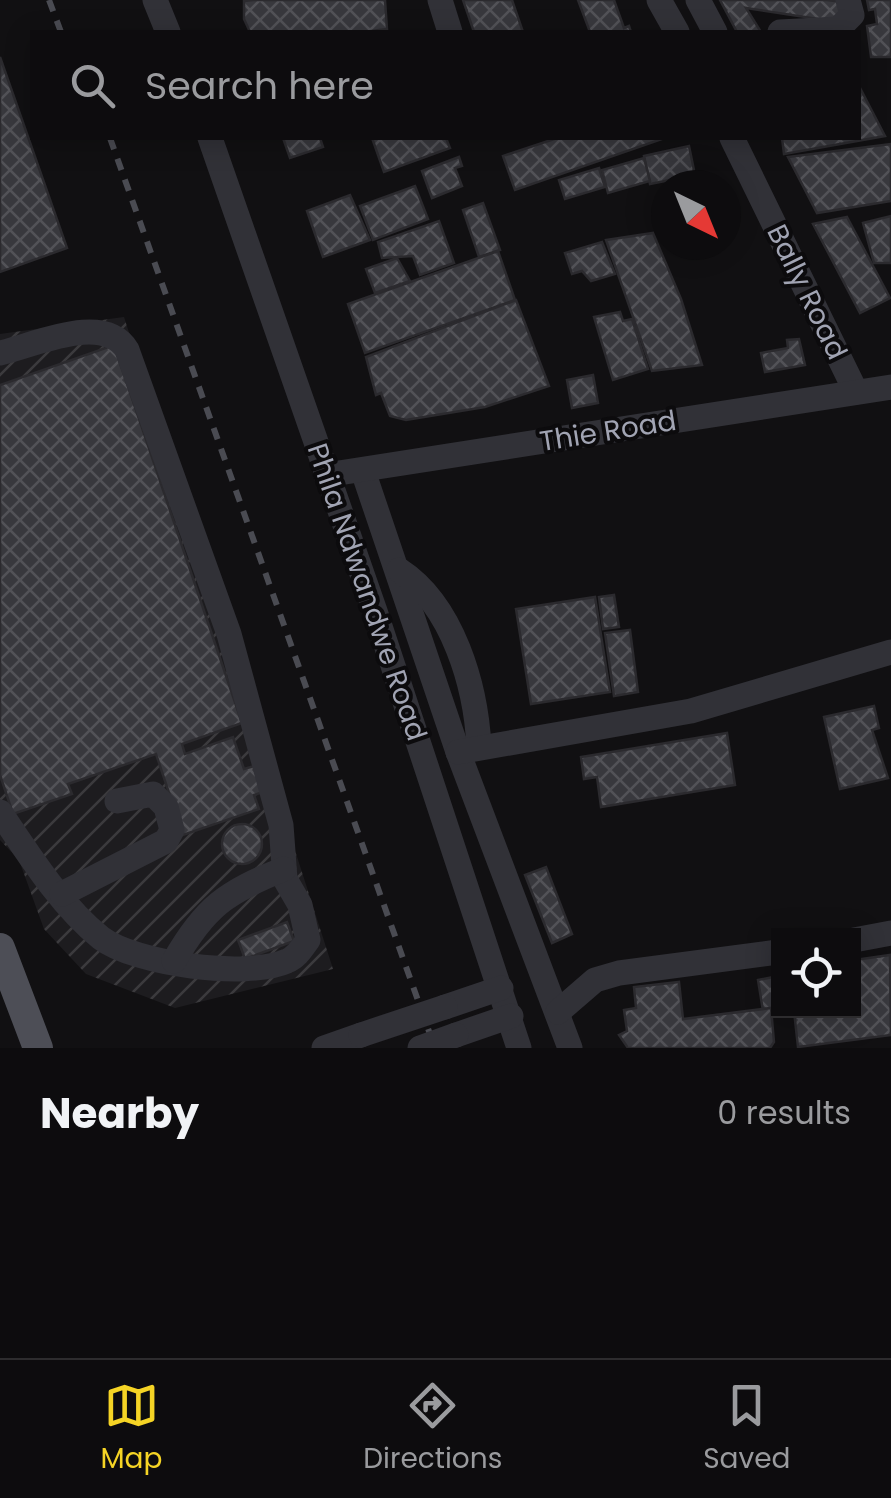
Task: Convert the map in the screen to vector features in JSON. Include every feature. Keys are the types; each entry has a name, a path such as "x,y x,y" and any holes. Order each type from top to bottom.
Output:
{"main road":[{"path":"0,948 38,1048"}],"street":[{"path":"440,0 449,30"},
{"path":"659,0 676,30"},
{"path":"698,0 714,30"},
{"path":"819,30 838,29 852,15 848,0"},
{"path":"168,1 168,30"},
{"path":"168,1 179,30"},
{"name":"Phila Ndwandwe Road","path":"211,140 502,988 519,1048"},
{"name":"Bally Road","path":"733,140 856,392"},
{"path":"0,353 96,330 116,337 127,350 229,634 280,826 284,870 307,926 308,940 294,958 241,970 174,961 113,946 82,920 0,812"},
{"name":"Thie Road","path":"326,476 891,387"},
{"name":"Phila Ndwandwe Road","path":"364,470 469,750 570,1048"},
{"path":"469,750 725,703 891,652"},
{"path":"62,894 166,841 172,830 160,800 153,794 117,802"},
{"path":"174,961 206,911 228,894 284,870"},
{"path":"861,939 891,934"},
{"path":"558,1012 596,980 619,972 771,953"},
{"path":"324,1048 502,988"},
{"path":"420,1048 510,1016"}],"shaded area":[{"path":"124,317 333,969 175,1008 86,974 44,929 19,860 0,840 0,334"}],"building":[{"path":"385,0 387,29 249,30 244,19 244,1"},
{"path":"463,0 512,0 522,30 473,30"},
{"path":"578,0 614,0 624,28 629,26 630,30 589,30"},
{"path":"720,0 827,0 843,2 849,11 831,21 746,8 760,30 736,30"},
{"path":"867,0 891,0 891,57 871,57 867,26 877,24 875,9 869,10"},
{"path":"0,57 67,248 0,272"},
{"path":"861,90 885,136 784,154 782,140 861,140"},
{"path":"284,140 321,140 323,147 290,158"},
{"path":"373,140 447,140 450,148 384,172"},
{"path":"551,140 659,140 515,190 503,156"},
{"path":"891,144 891,201 817,213 788,157"},
{"path":"689,146 694,170 651,170 650,184 644,156"},
{"path":"459,157 462,166 455,168 462,186 432,198 422,171"},
{"path":"644,158 650,181 608,193 602,170"},
{"path":"599,168 605,187 565,199 559,180"},
{"path":"415,186 428,219 373,240 360,206"},
{"path":"350,195 370,240 323,257 307,211"},
{"path":"483,203 500,250 479,257 463,210"},
{"path":"891,216 891,263 874,263 863,223"},
{"path":"847,217 890,298 860,313 813,224"},
{"path":"439,221 454,263 420,275 413,256 382,258 378,242"},
{"path":"651,233 651,260 664,260 702,365 652,371 606,240"},
{"path":"602,242 615,274 591,281 582,271 572,274 565,253"},
{"path":"498,251 515,300 365,353 348,304"},
{"path":"397,258 410,281 375,293 366,269"},
{"path":"516,300 549,386 485,407 406,420 390,416 381,393 376,395 366,357"},
{"path":"620,312 623,321 632,319 648,369 613,380 594,317"},
{"path":"799,339 805,365 765,372 761,353 788,348 787,340"},
{"path":"114,345 242,723 182,744 185,754 233,737 244,769 254,766 263,792 254,795 259,809 183,835 156,754 68,784 72,794 13,814 0,775 0,385"},
{"path":"593,375 598,403 572,408 567,380"},
{"path":"614,595 619,627 603,629 599,597"},
{"path":"595,597 610,692 531,704 516,609"},
{"path":"630,630 638,692 614,696 605,633"},
{"path":"874,706 879,728 872,730 888,778 840,789 824,717"},
{"path":"727,733 735,785 601,807 597,777 584,779 581,757"},
{"path":"242,824 256,830 262,844 256,858 242,864 228,858 222,844 228,830"},
{"path":"546,867 572,934 552,943 525,875"},
{"path":"287,922 294,941 245,959 238,940"},
{"path":"890,955 891,1035 798,1047 795,1018 861,1018 861,959"},
{"path":"771,977 771,1009 763,1011 758,980"},
{"path":"679,982 683,1019 771,1008 774,1042 770,1048 628,1048 619,1035 627,1031 624,1010 636,1008 634,987"}],"railway":[{"path":"49,0 60,30"},
{"path":"111,140 435,1048"}]}
